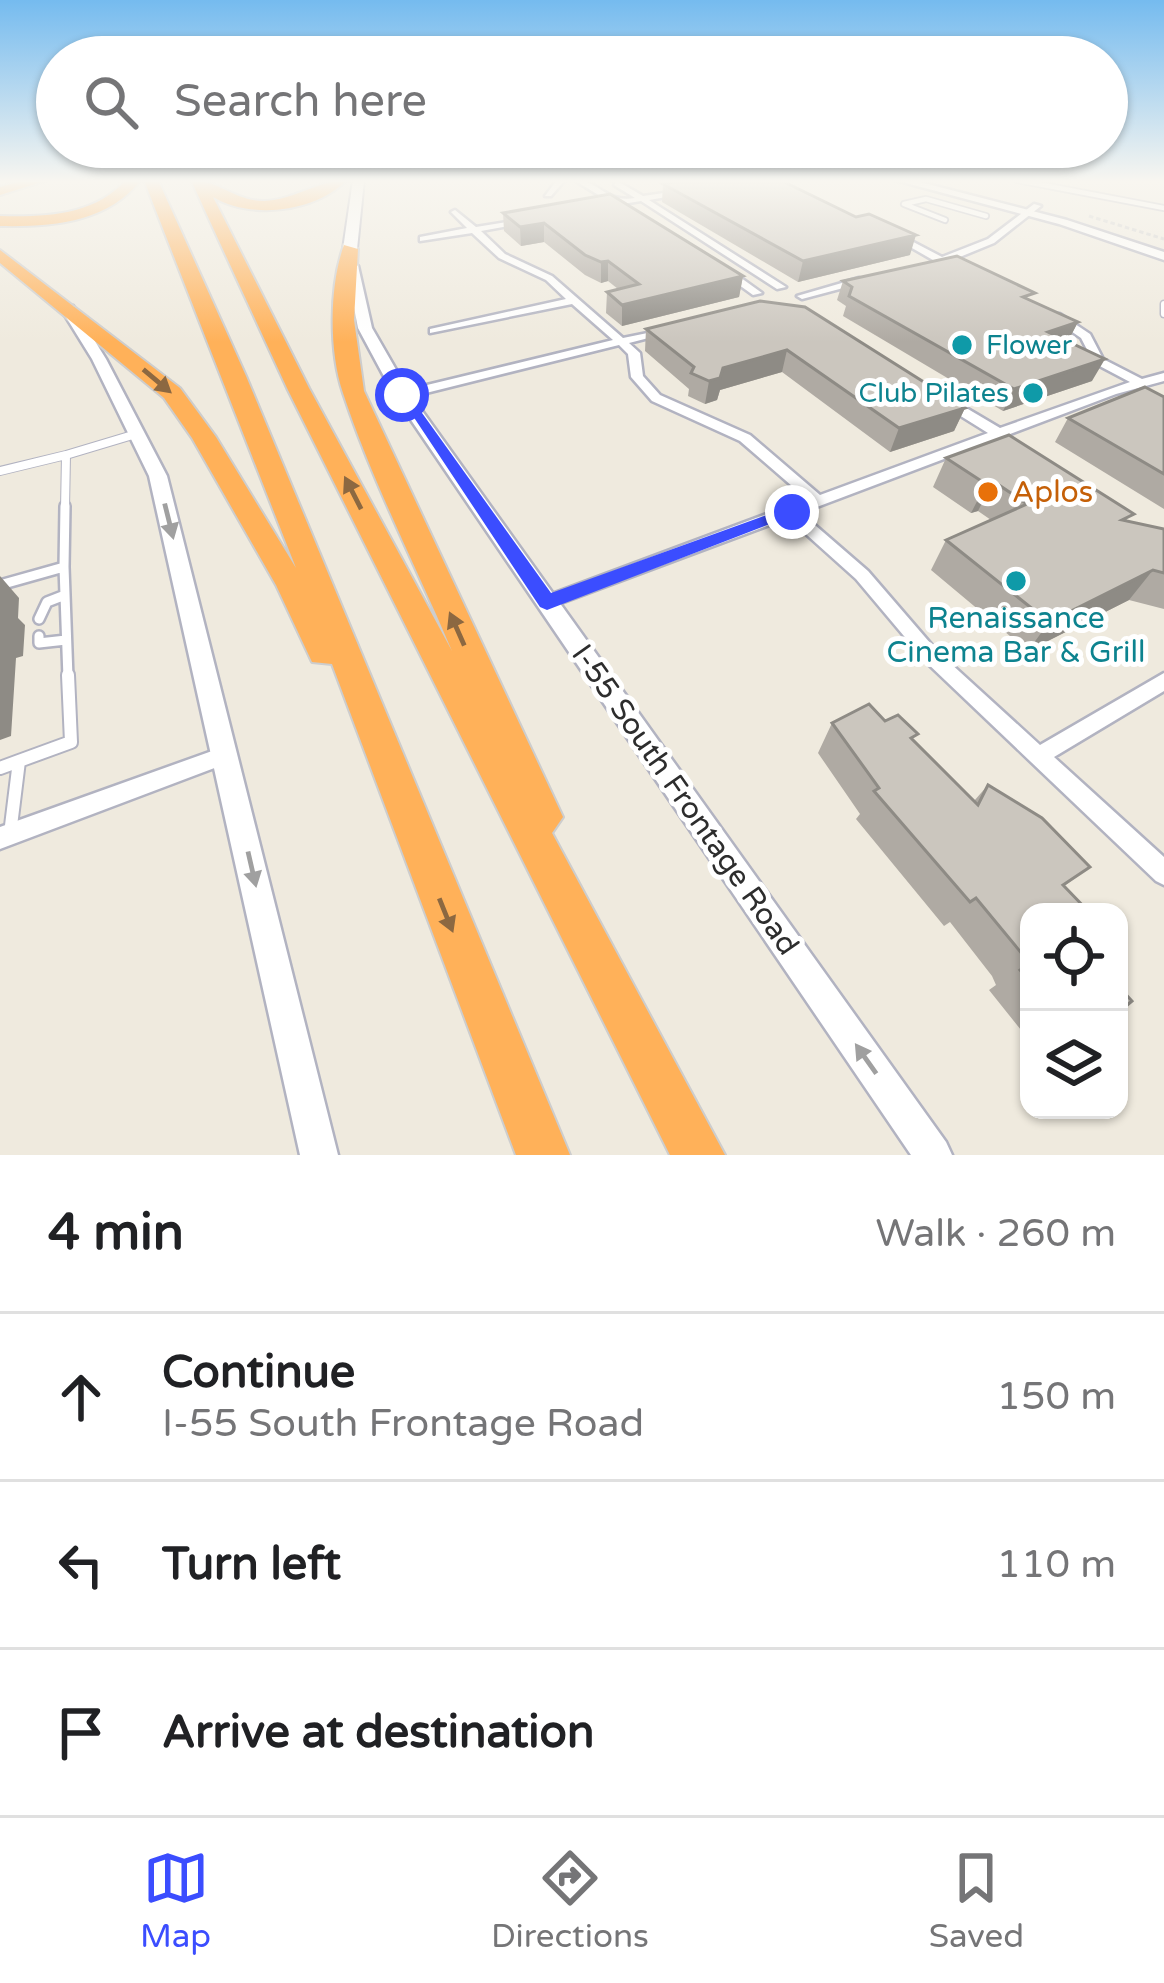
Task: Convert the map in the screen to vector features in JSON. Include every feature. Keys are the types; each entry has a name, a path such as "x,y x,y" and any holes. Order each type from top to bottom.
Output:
{"highway":[{"path":"174,234 235,376 543,1155"},
{"path":"224,234 309,409 699,1155"},
{"path":"350,250 343,349 353,391 469,656 699,1155"},
{"path":"0,255 172,393 204,437 291,585 423,859"}],"main road":[{"name":"I-55 South Frontage Road","path":"350,250 352,234"}],"street":[{"path":"423,239 452,234"},
{"path":"479,234 502,256 545,275 634,353 637,377 656,398 745,439 817,500"},
{"path":"697,234 802,296 813,309"},
{"path":"890,234 968,274"},
{"path":"922,266 987,248 999,234"},
{"path":"1101,234 1164,256"},
{"path":"1125,234 1164,244"},
{"name":"I-55 South Frontage Road","path":"350,250 365,328 402,395 933,1155"},
{"path":"724,270 768,305 747,310"},
{"path":"802,296 882,276"},
{"path":"758,293 781,287"},
{"path":"434,332 574,300"},
{"path":"64,303 99,359 158,476 319,1155"},
{"path":"1048,312 1086,336 1098,361 1141,383"},
{"path":"402,395 684,326"},
{"path":"547,602 1112,391 1164,377"},
{"path":"1112,391 1128,399"},
{"path":"940,398 998,434"},
{"path":"792,512 862,575 931,656 1164,873"},
{"path":"1039,756 1164,681"},
{"path":"5,836 226,755"},
{"path":"302,1155 308,1111"}],"lane":[{"path":"1164,304 1164,314"},
{"path":"0,471 136,434"},
{"path":"0,768 71,742 64,567 66,455"},
{"path":"0,585 64,567"},
{"path":"39,619 39,610 47,602 65,596"},
{"path":"39,636 39,643 66,640"},
{"path":"5,836 19,761"}],"building":[{"path":"558,234 675,234 743,276 622,305 607,292 639,284 608,261 585,255"},
{"path":"754,234 916,235 803,261"},
{"path":"957,256 1035,293 1023,297 1078,322 1048,332 1105,359 1014,389 849,296 852,287 843,281"},
{"path":"760,301 805,307 965,408 899,428 787,350 723,368 720,378 709,381 691,373 694,367 646,329"},
{"path":"1145,387 1164,397 1164,474 1068,418"},
{"path":"1009,435 1134,514 1122,520 1164,529 1164,573 1153,570 1049,622 946,540 1027,504 946,458"},
{"path":"869,704 885,721 898,715 918,734 911,738 978,805 988,785 1042,818 1090,867 1063,885 1080,903 1020,903 1020,951 976,898 970,902 874,791 879,788 832,723"}],"place":[{"name":"Flower","path":"962,345"},
{"name":"Club Pilates","path":"1033,393"},
{"name":"Aplos","path":"988,492"},
{"name":"Renaissance Cinema Bar & Grill","path":"1016,581"}],"route":[{"path":"402,395 547,602 792,512"}]}
